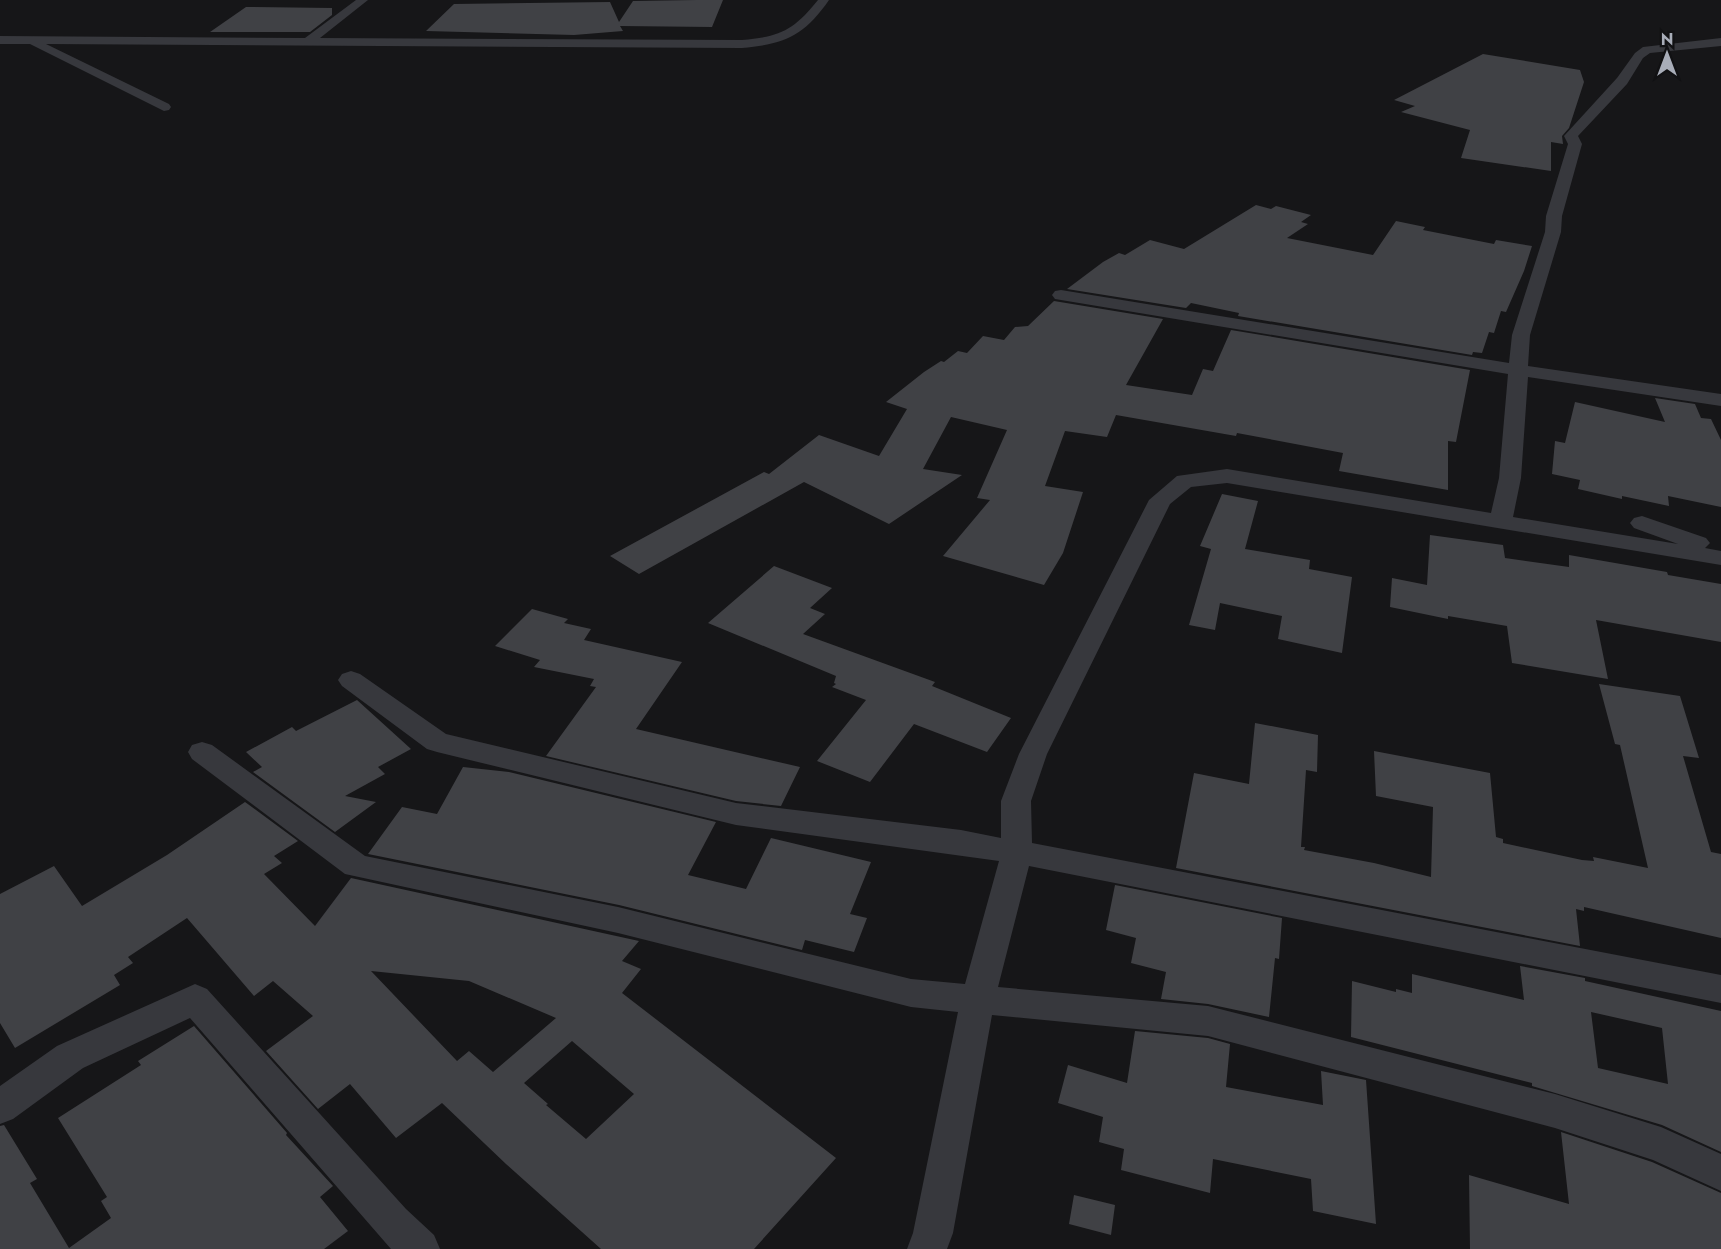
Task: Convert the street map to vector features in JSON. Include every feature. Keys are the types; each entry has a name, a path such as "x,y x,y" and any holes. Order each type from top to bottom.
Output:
{"street":[{"path":"309,41 363,0"},
{"path":"0,40 751,43 777,40 798,31 824,0"},
{"path":"29,40 164,107"},
{"path":"1501,522 1510,478 1521,336 1553,232 1554,216 1575,144 1571,136 1622,81 1639,56 1647,50 1721,42"},
{"path":"1061,295 1517,370 1721,400"},
{"path":"927,1249 933,1233 978,999 1017,852 1016,801 1033,754 1160,500 1185,481 1227,476 1721,558"},
{"path":"1642,523 1721,551"},
{"path":"351,680 437,742 736,814 961,842 1721,989"},
{"path":"202,752 356,866 618,920 911,993 1208,1021 1555,1111 1661,1145 1721,1173"},
{"path":"0,1107 70,1057 113,1040 195,999 392,1223 420,1249"}],"building":[{"path":"723,0 712,27 620,26 623,31 574,35 426,31 454,4 610,2 619,22 633,1"},
{"path":"246,7 332,8 332,15 310,32 210,32"},
{"path":"1483,54 1580,70 1584,82 1569,128 1562,136 1563,144 1551,142 1551,171 1461,158 1470,130 1401,112 1415,106 1394,100"},
{"path":"1256,205 1271,209 1276,206 1311,215 1301,222 1308,224 1287,238 1373,255 1396,221 1425,227 1423,230 1494,244 1496,240 1532,246 1506,312 1501,311 1494,333 1489,332 1482,353 1473,352 1472,355 1238,316 1239,313 1191,303 1186,308 1067,289 1119,253 1125,255 1150,240 1184,249"},
{"path":"1054,301 1163,319 1126,385 1192,395 1203,369 1213,371 1231,330 1470,370 1456,442 1448,441 1448,490 1339,471 1343,453 1237,433 1236,436 1116,415 1107,437 1065,431 1045,486 1083,492 1063,553 1044,585 943,556 990,500 977,498 1007,430 951,417 923,469 962,475 889,524 804,482 639,574 610,556 764,472 769,474 819,435 879,456 907,409 886,402 941,361 944,362 958,351 967,353 983,336 1004,340 1015,327 1028,326"},
{"path":"1655,398 1695,404 1701,418 1711,419 1721,440 1721,507 1668,496 1669,506 1622,496 1622,499 1578,489 1580,480 1552,474 1555,441 1565,443 1575,402 1665,422"},
{"path":"1222,494 1258,501 1245,549 1310,560 1309,569 1352,577 1342,653 1278,639 1282,616 1220,603 1215,630 1189,625 1211,549 1200,546"},
{"path":"1430,535 1503,545 1505,558 1569,567 1569,555 1721,584 1721,642 1596,620 1608,679 1512,663 1507,626 1448,616 1448,619 1390,607 1392,578 1427,585"},
{"path":"774,566 832,588 810,608 825,614 803,634 935,682 932,686 1011,718 987,752 914,724 870,782 817,761 866,700 832,687 836,684 834,683 836,676 708,623"},
{"path":"532,609 568,619 564,623 591,629 584,640 682,662 636,729 800,767 781,806 736,801 546,756 596,687 590,686 594,679 534,667 540,660 495,646"},
{"path":"1599,684 1680,696 1699,758 1683,756 1711,852 1721,854 1721,938 1584,907 1584,911 1576,909 1580,946 1176,868 1194,773 1249,784 1255,723 1318,735 1317,772 1306,770 1301,847 1305,847 1304,850 1374,863 1431,877 1433,807 1376,796 1374,751 1490,773 1496,837 1503,839 1503,843 1582,860 1594,861 1593,857 1648,868 1620,745 1615,744"},
{"path":"357,700 411,749 378,767 385,774 345,796 376,802 335,832 253,772 262,767 246,752 292,727 296,731"},
{"path":"463,767 509,772 716,822 688,875 746,889 771,838 871,862 850,914 867,918 854,952 805,940 802,950 619,905 368,854 402,807 437,814"},
{"path":"245,802 298,841 274,856 282,863 264,874 315,926 351,878 639,941 622,961 641,969 622,993 836,1158 754,1249 601,1249 442,1103 396,1138 350,1084 318,1109 266,1051 313,1016 273,981 254,996 187,918 128,957 133,963 114,975 120,985 15,1048 0,1023 0,894 54,866 82,906 167,855","holes":["371,971 469,981 556,1018 493,1072 469,1051 457,1061","572,1041 634,1094 586,1139 524,1083"]},
{"path":"1115,885 1282,918 1279,959 1275,958 1269,1017 1208,1004 1161,999 1166,972 1131,963 1136,938 1106,930"},
{"path":"1520,966 1585,978 1585,981 1721,1011 1721,1152 1662,1125 1532,1086 1532,1083 1351,1037 1352,981 1396,992 1396,989 1412,993 1412,974 1524,1000","holes":["1591,1012 1662,1028 1668,1084 1598,1068"]},
{"path":"194,1026 287,1133 286,1135 333,1186 320,1197 348,1231 324,1249 0,1249 0,1126 4,1125 37,1179 30,1183 69,1248 111,1218 101,1201 107,1197 58,1118 141,1065 138,1061"},
{"path":"1135,1031 1208,1038 1230,1044 1226,1087 1323,1105 1321,1071 1366,1080 1376,1224 1313,1211 1311,1179 1213,1159 1210,1193 1121,1170 1124,1149 1099,1142 1103,1117 1058,1103 1068,1065 1127,1083"},
{"path":"1561,1132 1652,1162 1721,1193 1721,1249 1470,1249 1469,1175 1569,1204"},
{"path":"1074,1195 1115,1205 1111,1235 1069,1224"}]}
